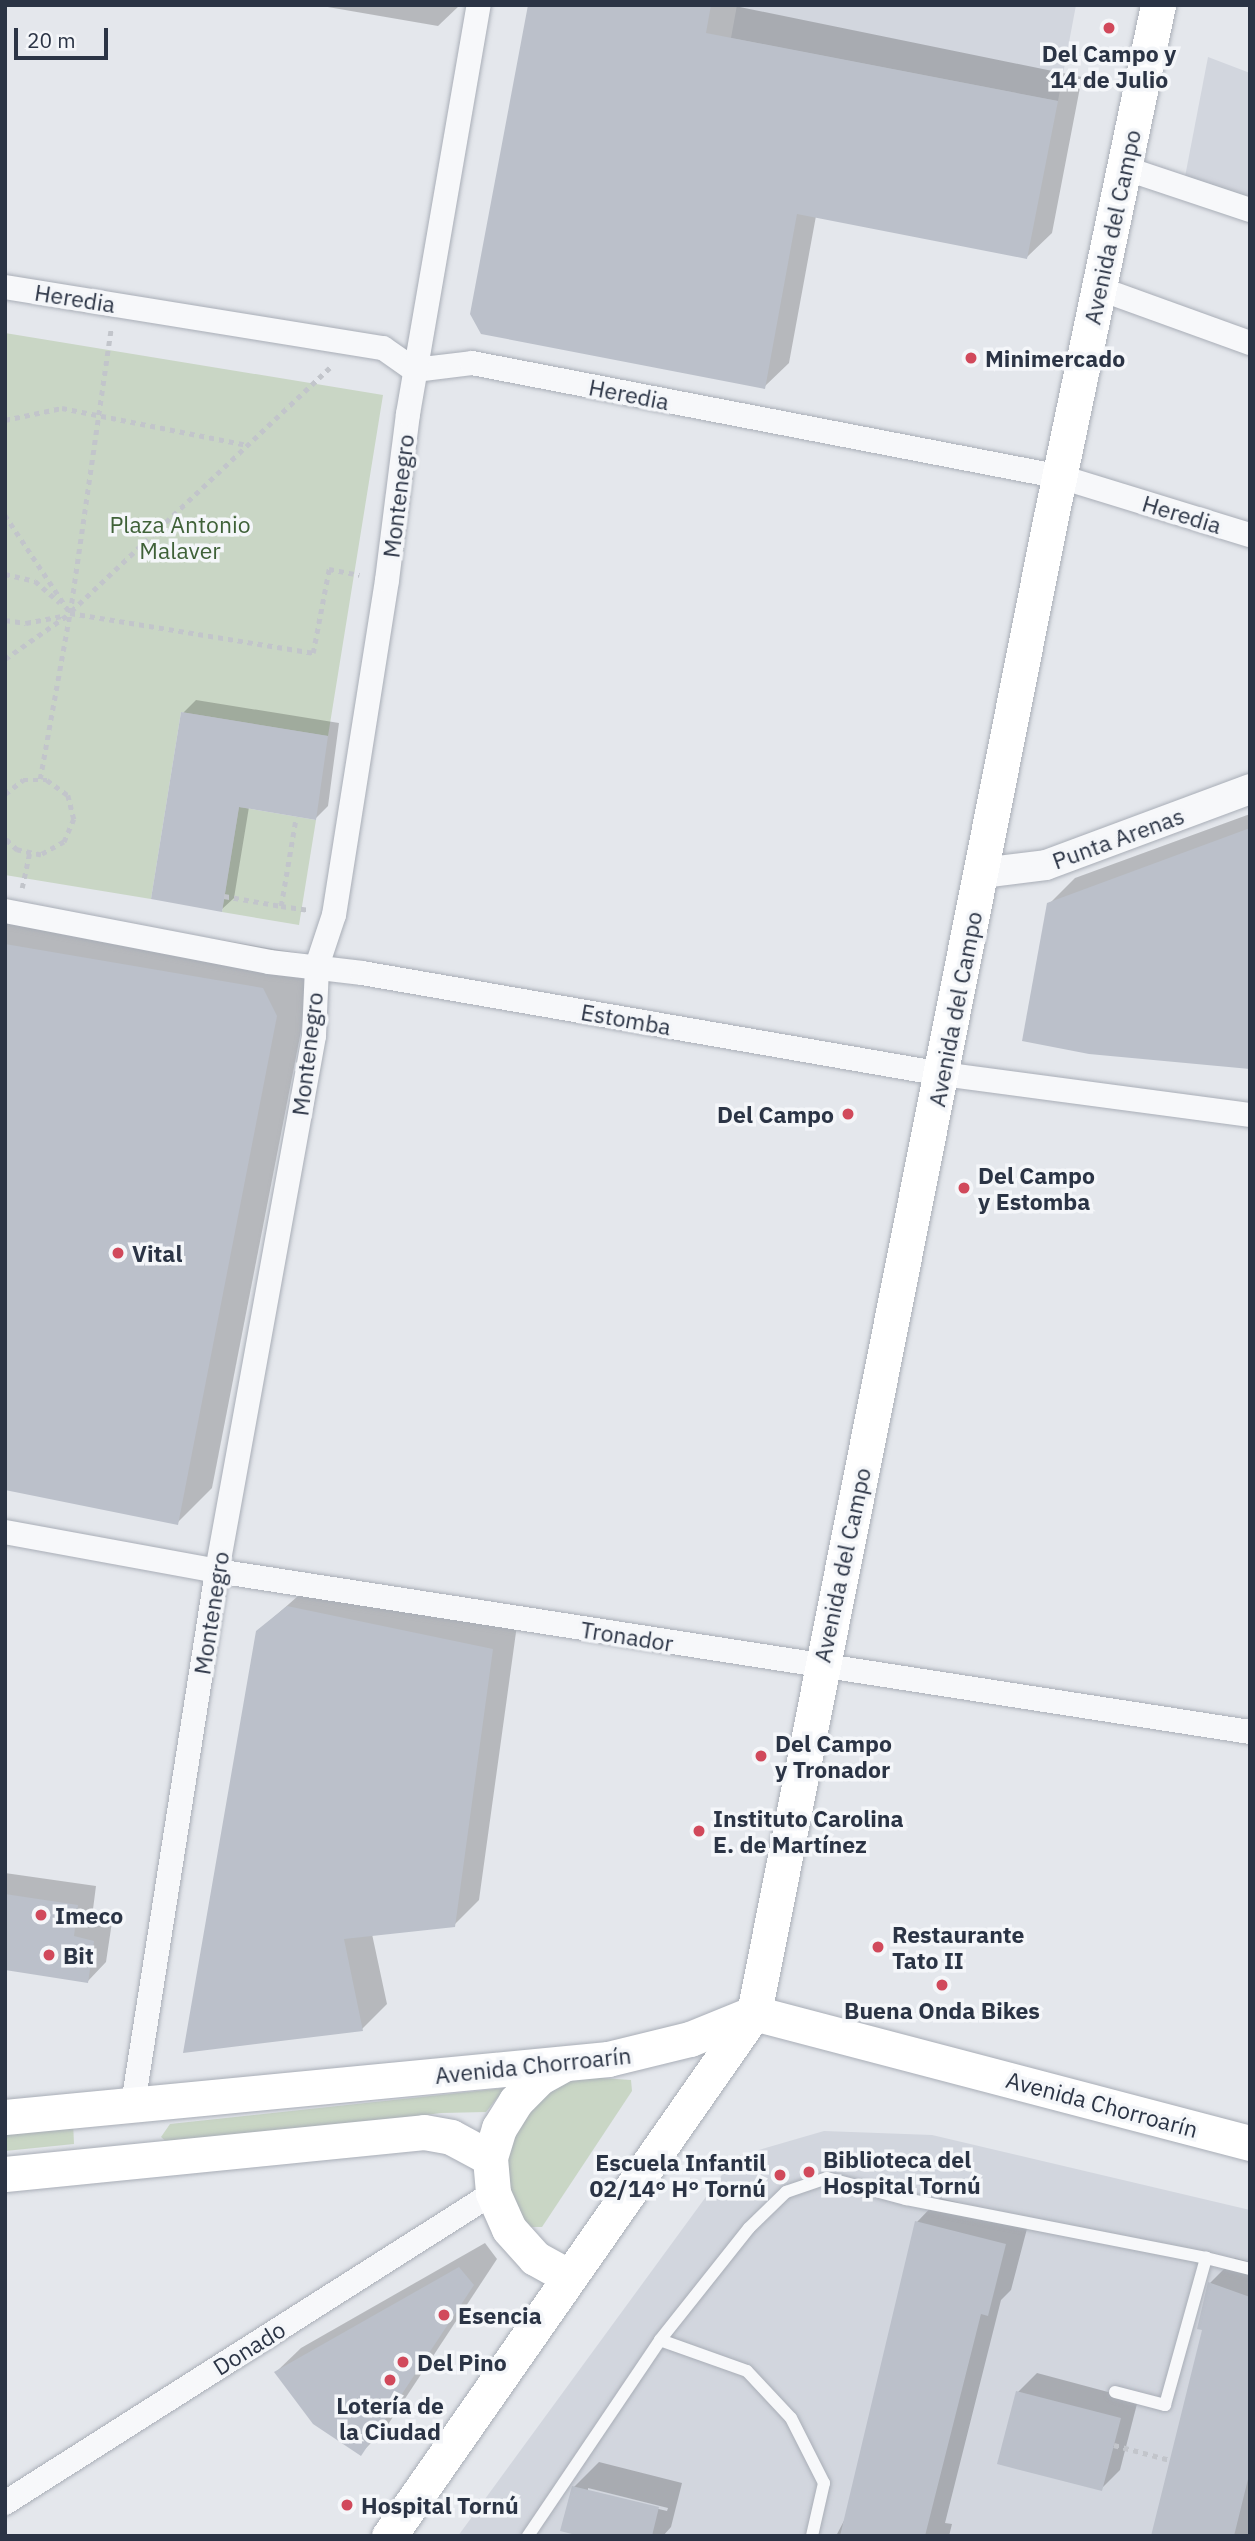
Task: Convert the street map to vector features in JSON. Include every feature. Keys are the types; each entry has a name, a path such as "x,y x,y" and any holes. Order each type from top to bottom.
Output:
{"main road":[{"name":"Avenida del Campo","path":"754,2013 1098,288 1158,5"},
{"name":"Avenida Chorroarín","path":"5,2117 648,2052 754,2013 1250,2143"},
{"path":"395,2533 569,2277 754,2013"},
{"path":"567,2062 539,2078 516,2101 499,2127 490,2158 493,2193 509,2229 526,2248 569,2277"},
{"path":"133,2104 135,2163"},
{"path":"5,2174 424,2132 451,2137 490,2158"}],"street":[{"name":"Montenegro","path":"133,2104 217,1571 314,1036 317,966 334,915 387,580 415,370 479,5"},
{"path":"1124,168 1250,210"},
{"name":"Heredia","path":"5,287 383,348 415,370 472,363 1061,477 1250,535"},
{"path":"1098,288 1250,343"},
{"name":"Punta Arenas","path":"982,873 1046,865 1250,789"},
{"name":"Estomba","path":"5,911 269,962 317,966 942,1074 1250,1115"},
{"name":"Tronador","path":"5,1532 217,1571 1250,1732"},
{"name":"Donado","path":"5,2503 493,2193"}],"lane":[{"path":"528,2536 660,2340 749,2228 786,2192 827,2178 906,2199 1250,2269"},
{"path":"1115,2392 1166,2405 1206,2258"},
{"path":"660,2340 747,2371 792,2418 824,2483 813,2536"}],"path":[{"path":"40,779 70,613 114,305"},
{"path":"5,659 70,613 356,344"},
{"path":"5,419 62,408 248,445"},
{"path":"5,515 70,613"},
{"path":"5,620 36,622 70,613 313,653 329,569 387,580"},
{"path":"5,574 35,581 70,613"},
{"path":"5,794 23,780 40,779 68,795 74,819 71,832 64,842 41,855 17,850 5,839"},
{"path":"224,896 281,906 296,817"},
{"path":"1114,2445 1170,2460"}],"shaded area":[{"path":"737,5 1076,5 1058,101 731,38"},
{"path":"1208,57 1250,73 1250,205 1184,182"},
{"path":"824,2131 932,2135 1250,2210 1250,2536 458,2536 735,2157"}],"green space":[{"name":"Plaza Antonio Malaver","path":"5,333 383,395 328,736 181,712 151,899 5,875"},
{"path":"239,807 316,820 299,925 222,912"},
{"path":"573,2076 631,2080 632,2091 542,2227 530,2227 517,2211 504,2171 517,2126 541,2092"},
{"path":"505,2088 486,2112 441,2113 174,2148 161,2137 170,2124"},
{"path":"73,2122 74,2144 5,2151 5,2130"}],"building":[{"path":"528,5 711,5 706,33 1058,101 1027,259 797,214 765,389 481,334 470,314"},
{"path":"181,712 328,736 316,820 239,807 222,912 151,899"},
{"path":"1250,828 1250,1069 1089,1054 1022,1041 1047,903"},
{"name":"Vital","path":"5,944 263,988 277,1016 178,1525 5,1490"},
{"path":"287,1606 493,1649 455,1927 344,1939 363,2031 183,2053 256,1631"},
{"name":"Bit","path":"5,1894 78,1905 74,1936 94,1941 88,1983 5,1970"},
{"path":"915,2221 1006,2244 988,2316 981,2314 925,2536 840,2536"},
{"path":"459,2267 474,2285 361,2456 313,2424 274,2372"},
{"path":"1208,2282 1250,2297 1250,2471 1234,2536 1151,2536 1202,2330 1197,2329"},
{"path":"1016,2391 1121,2418 1102,2491 997,2464"},
{"path":"572,2486 659,2507 652,2536 580,2536 560,2531"}],"place":[{"name":"Del Campo y 14 de Julio","path":"1109,28"},
{"name":"Minimercado","path":"971,358"},
{"name":"Del Campo","path":"848,1114"},
{"name":"Del Campo y Estomba","path":"964,1188"},
{"name":"Vital","path":"118,1253"},
{"name":"Del Campo y Tronador","path":"761,1756"},
{"name":"Instituto Carolina E. de Martínez","path":"699,1831"},
{"name":"Imeco","path":"41,1915"},
{"name":"Restaurante Tato II","path":"878,1947"},
{"name":"Bit","path":"49,1955"},
{"name":"Buena Onda Bikes","path":"942,1985"},
{"name":"Biblioteca del Hospital Tornú","path":"809,2172"},
{"name":"Escuela Infantil 02/14° H° Tornú","path":"780,2175"},
{"name":"Esencia","path":"444,2315"},
{"name":"Del Pino","path":"403,2362"},
{"name":"Lotería de la Ciudad","path":"390,2380"},
{"name":"Hospital Tornú","path":"347,2505"}]}
